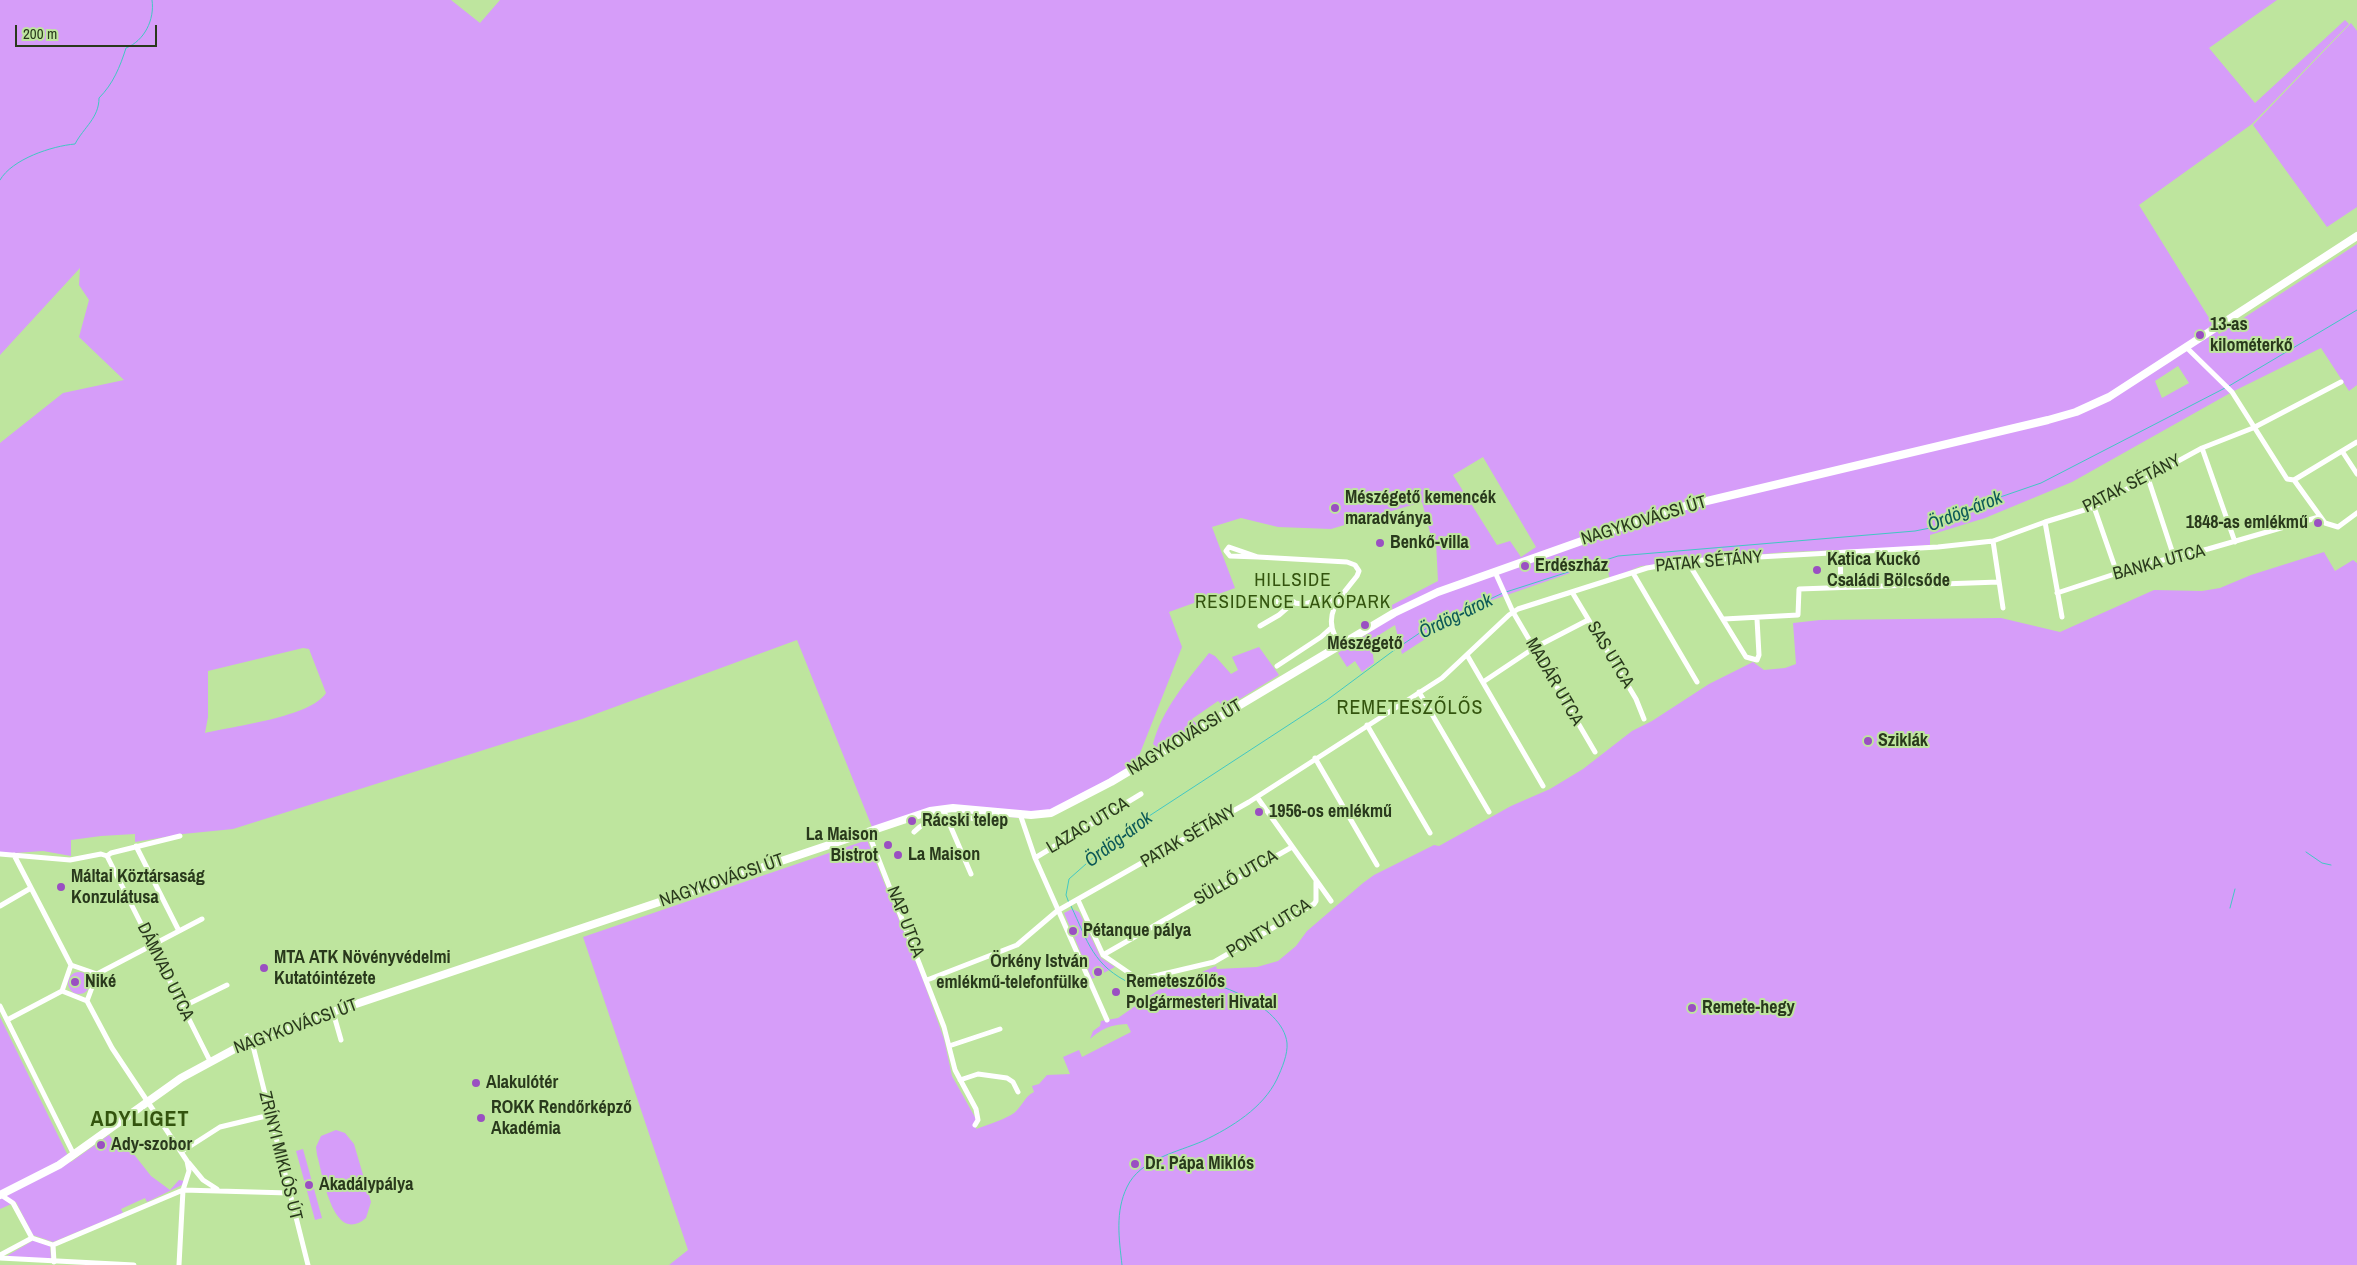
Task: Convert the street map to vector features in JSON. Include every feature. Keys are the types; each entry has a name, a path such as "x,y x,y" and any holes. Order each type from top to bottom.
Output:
{"street":[{"name":"NAGYKOVÁCSI ÚT","path":"0,1195 74,1155 210,1061 250,1041 868,832 944,812 1041,814 1060,809 1161,753 1394,613 1438,592 1668,510 2076,412 2109,397 2357,236"},
{"path":"2186,347 2232,392 2253,428 2287,478 2294,480 2325,523 2335,528 2357,513"},
{"name":"PATAK SÉTÁNY","path":"927,980 1017,945 1060,909 1257,797 1446,675 1513,612 1633,573 1687,562 1938,547 1993,541 2094,507 2202,448 2253,428 2341,382"},
{"path":"2294,480 2357,442"},
{"path":"2202,448 2235,542"},
{"path":"2342,452 2357,474"},
{"path":"2148,478 2174,556"},
{"path":"2094,507 2117,573"},
{"name":"BANKA UTCA","path":"2057,593 2174,556 2235,542 2319,517"},
{"path":"2045,522 2062,617"},
{"path":"1993,541 2003,608"},
{"path":"1258,557 1229,547 1226,550 1230,556 1347,562 1355,565 1359,571 1357,576 1337,602 1331,618 1331,628 1335,636"},
{"path":"1840,553 1842,587"},
{"path":"1687,562 1746,657 1754,660 1758,658 1757,619"},
{"name":"MADÁR UTCA","path":"1495,572 1513,612 1595,752"},
{"path":"1633,573 1697,682"},
{"path":"1724,619 1757,619 1798,615 1799,589 1999,582"},
{"name":"SAS UTCA","path":"1572,592 1636,699 1644,719"},
{"path":"1246,599 1305,604 1325,598 1337,602"},
{"path":"1260,626 1279,615 1294,602"},
{"path":"1483,682 1534,648 1588,620"},
{"path":"1276,666 1321,637 1331,628"},
{"path":"1467,655 1543,786"},
{"path":"1419,692 1489,812"},
{"path":"1367,725 1430,833"},
{"path":"1315,758 1377,865"},
{"name":"LAZAC UTCA","path":"1035,858 1141,794"},
{"path":"1257,797 1331,901"},
{"path":"914,832 923,824 944,812 977,819"},
{"path":"944,812 970,874"},
{"path":"1020,814 1035,858 1060,909 1107,1020"},
{"name":"NAP UTCA","path":"868,832 927,980 960,1080 976,1109 978,1120 975,1125"},
{"path":"0,854 70,860 101,854 107,856 136,846 180,836"},
{"path":"136,846 179,931"},
{"name":"SÜLLŐ UTCA","path":"1103,955 1292,847"},
{"path":"14,855 71,965 97,974"},
{"name":"DÁMVAD UTCA","path":"107,856 210,1061"},
{"name":"PONTY UTCA","path":"1103,955 1135,977 1147,978 1218,961 1314,904 1316,901 1316,882"},
{"path":"0,906 31,888"},
{"path":"1078,900 1103,955"},
{"path":"87,1000 97,974 202,919"},
{"path":"7,1020 62,992 71,965"},
{"path":"182,1007 227,985"},
{"path":"62,992 87,1000 112,1048 187,1161 203,1180 221,1191"},
{"path":"0,1006 74,1155"},
{"path":"333,1012 341,1040"},
{"path":"949,1046 1000,1030"},
{"name":"ZRÍNYI MIKLÓS ÚT","path":"250,1041 308,1265"},
{"path":"960,1080 978,1074 1007,1078 1013,1082 1018,1092"},
{"path":"181,1152 220,1127 270,1115"},
{"path":"180,1265 183,1190 188,1178 187,1161"},
{"path":"0,1195 13,1203 32,1238 53,1245 183,1190 289,1193"},
{"path":"0,1254 32,1238"},
{"path":"53,1245 54,1262"},
{"path":"0,1258 23,1263 54,1262 134,1265"}],"shaded area":[{"path":"0,0 451,0 480,23 500,0 2277,0 2209,48 2255,103 2345,20 2349,24 2252,124 2139,205 2219,334 2357,244 2357,385 2349,391 2321,348 2232,392 2072,482 1985,518 1930,535 1930,545 1924,545 1924,547 1785,552 1641,566 1610,579 1605,561 1478,605 1402,654 1395,625 1371,640 1374,663 1362,672 1355,661 1347,667 1338,653 1393,617 1392,605 1438,581 1436,542 1432,540 1422,502 1331,529 1278,527 1241,518 1212,527 1235,588 1169,612 1182,647 1133,771 1058,811 1020,818 942,811 874,832 797,640 582,719 233,829 183,834 135,842 135,834 71,840 71,856 43,851 0,854 0,443 63,393 124,380 79,337 89,300 79,285 80,268 0,355","holes":["2178,366 2189,383 2162,398 2155,381","1483,457 1536,547 1521,557 1510,541 1497,545 1453,475","303,648 309,649 326,693 318,701 289,714 252,724 205,733 208,717 208,671"]},
{"path":"2351,23 2357,31 2357,207 2327,227 2253,125"},
{"path":"2324,552 2335,571 2353,560 2357,563 2357,1265 669,1265 688,1250 583,937 867,840 923,980 944,1039 952,1076 976,1119 976,1129 1014,1113 1034,1092 1032,1086 1039,1084 1047,1075 1070,1074 1063,1057 1079,1050 1082,1057 1131,1032 1127,1024 1116,1025 1103,1030 1090,1039 1093,1031 1100,1026 1101,1021 1118,1018 1171,982 1184,985 1191,981 1193,976 1216,966 1217,969 1257,967 1278,961 1296,946 1307,931 1374,875 1434,845 1439,846 1511,806 1550,789 1583,769 1632,731 1652,721 1709,684 1753,662 1764,670 1785,668 1796,664 1793,623 1820,620 2001,618 2060,632 2154,590 2202,591 2220,588 2251,575"},
{"path":"1259,647 1279,675 1225,708 1218,701 1192,719 1198,726 1161,752 1153,744 1162,719 1169,707 1209,653 1215,656 1231,674 1238,670 1232,657"},
{"path":"1072,909 1079,912 1101,958 1115,967 1092,979 1064,913"},
{"path":"79,972 87,975 90,983 87,991 79,994 71,991 68,983 71,975"},
{"path":"0,1017 71,1162 109,1135 119,1148 125,1143 151,1176 170,1190 179,1180 184,1181 182,1185 147,1202 145,1198 121,1209 123,1213 53,1242 33,1235 16,1202 0,1209"},
{"path":"336,1130 345,1133 354,1144 371,1202 366,1218 355,1224 345,1223 331,1204 317,1155 316,1147 321,1136"},
{"name":"Akadálypálya","path":"303,1149 322,1218 315,1220 296,1151"},
{"path":"34,1240 50,1246 51,1259 5,1257"}],"waterway":[{"path":"0,180 14,166 33,155 75,144 94,117 99,98 116,75 126,48 138,40 147,29 152,15 152,0"},
{"name":"Ördög-árok","path":"2229,386 2357,310"},
{"name":"Ördög-árok","path":"1506,592 1618,556 1915,531 1940,526 1977,505 2041,483 2225,388"},
{"name":"Ördög-árok","path":"1069,903 1066,895 1069,879 1095,856 1146,818 1327,700 1427,628 1503,593"},
{"path":"2306,852 2322,863 2331,865"},
{"path":"2230,908 2235,889"},
{"name":"Ördög-árok","path":"1071,906 1093,952 1108,969 1119,977 1138,986 1176,979 1190,979 1225,988 1259,1005 1273,1017 1282,1029 1287,1043 1286,1056 1277,1079 1264,1099 1246,1116 1214,1136 1150,1163 1133,1177 1123,1196 1119,1216 1122,1265"}],"place":[{"name":"13-as kilométerkő","path":"2200,335"},
{"name":"Mészégető kemencék maradványa","path":"1335,508"},
{"name":"1848-as emlékmű","path":"2318,523"},
{"name":"Benkő-villa","path":"1380,543"},
{"name":"Erdészház","path":"1525,566"},
{"name":"Katica Kuckó Családi Bölcsőde","path":"1817,570"},
{"name":"Mészégető","path":"1365,625"},
{"name":"Sziklák","path":"1868,741"},
{"name":"1956-os emlékmű","path":"1259,812"},
{"name":"Rácski telep","path":"912,821"},
{"name":"La Maison Bistrot","path":"888,845"},
{"name":"La Maison","path":"898,855"},
{"name":"Máltai Köztársaság Konzulátusa","path":"61,887"},
{"name":"Pétanque pálya","path":"1073,931"},
{"name":"MTA ATK Növényvédelmi Kutatóintézete","path":"264,968"},
{"name":"Örkény István emlékmű-telefonfülke","path":"1098,972"},
{"name":"Niké","path":"75,982"},
{"name":"Remeteszőlős Polgármesteri Hivatal","path":"1116,992"},
{"name":"Remete-hegy","path":"1692,1008"},
{"name":"Alakulótér","path":"476,1083"},
{"name":"ROKK Rendőrképző Akadémia","path":"481,1118"},
{"name":"Ady-szobor","path":"101,1145"},
{"name":"Dr. Pápa Miklós","path":"1135,1164"},
{"name":"Akadálypálya","path":"309,1185"}],"district":[{"name":"HILLSIDE RESIDENCE LAKÓPARK","path":"1293,592"},
{"name":"REMETESZŐLŐS","path":"1410,709"},
{"name":"ADYLIGET","path":"140,1120"}]}
